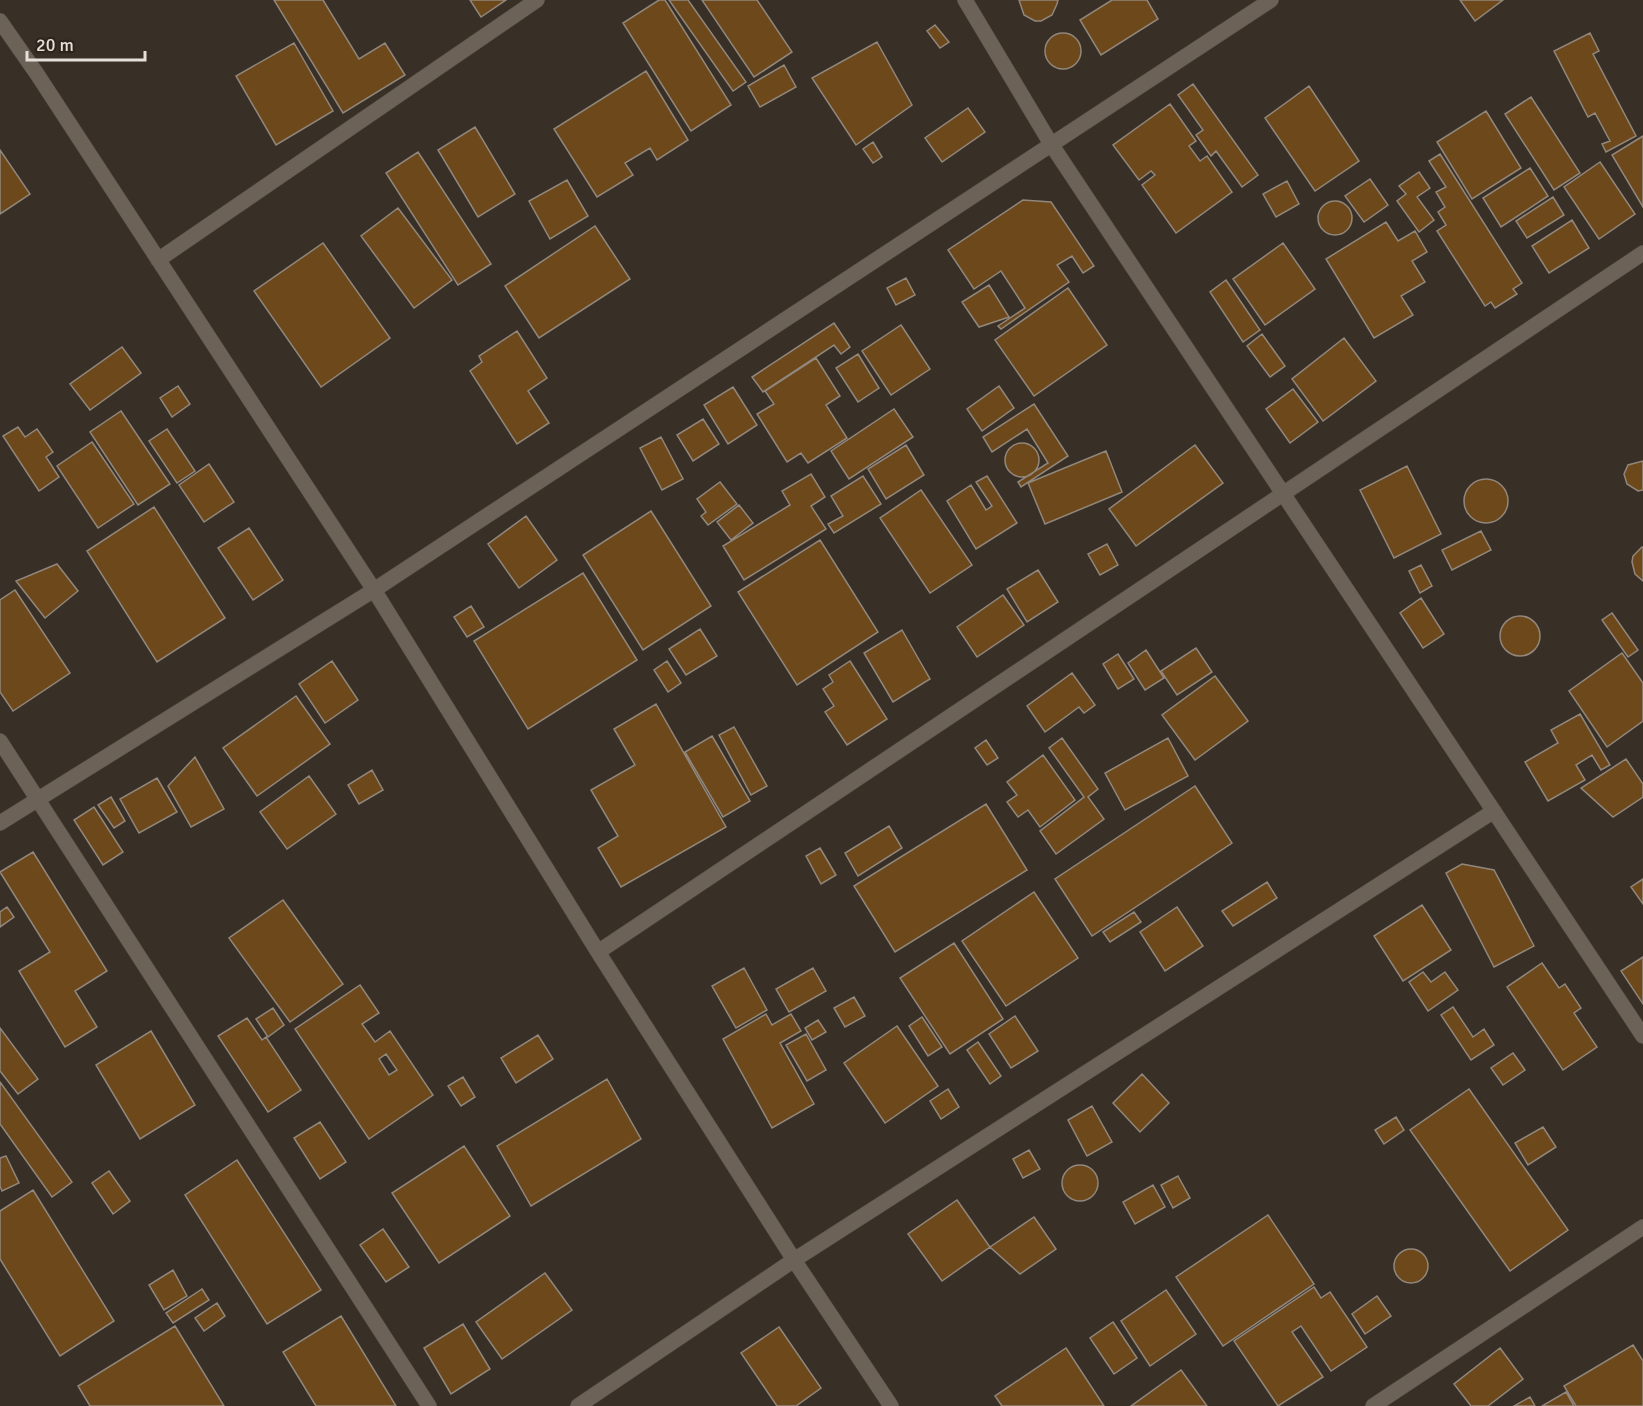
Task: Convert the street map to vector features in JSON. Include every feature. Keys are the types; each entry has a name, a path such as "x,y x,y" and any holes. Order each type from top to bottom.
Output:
{"street":[{"path":"158,260 537,0"},
{"path":"965,0 1051,144 1643,1036"},
{"path":"0,823 374,590 1271,0"},
{"path":"0,21 37,74 374,590 598,952 794,1260 891,1406"},
{"path":"598,952 1643,253"},
{"path":"0,741 429,1406"},
{"path":"578,1406 794,1260 1494,811"},
{"path":"1373,1406 1643,1227"}],"building":[{"path":"274,0 323,0 359,59 385,43 405,75 343,113"},
{"path":"470,0 506,0 481,17"},
{"path":"659,0 665,0 731,105 691,131 623,23"},
{"path":"669,0 688,0 746,82 733,91"},
{"path":"702,0 757,0 792,52 754,77"},
{"path":"1019,0 1058,0 1052,15 1041,21 1035,21 1024,15"},
{"path":"1112,0 1147,0 1158,19 1101,55 1080,20"},
{"path":"1460,0 1503,0 1475,21"},
{"path":"935,25 949,42 940,48 927,31"},
{"path":"1063,33 1076,38 1081,51 1076,64 1063,69 1050,64 1045,51 1050,38"},
{"path":"1590,33 1599,51 1593,54 1636,136 1606,152 1602,144 1610,141 1595,113 1588,117 1554,51"},
{"path":"877,42 912,105 856,145 812,78"},
{"path":"294,43 333,111 276,145 236,76"},
{"path":"784,65 796,87 760,107 748,86"},
{"path":"646,71 688,140 657,160 650,148 625,163 633,175 597,197 554,129"},
{"path":"1193,84 1258,175 1242,187 1216,151 1211,156 1196,135 1203,130 1178,95"},
{"path":"1309,86 1359,161 1315,191 1265,118"},
{"path":"1531,97 1580,173 1554,190 1505,114"},
{"path":"1170,104 1196,141 1189,146 1200,161 1207,156 1232,192 1176,233 1142,185 1155,175 1151,171 1139,180 1113,145"},
{"path":"968,108 985,132 942,162 925,138"},
{"path":"1486,111 1521,168 1472,199 1437,142"},
{"path":"475,127 515,194 478,217 438,150"},
{"path":"1643,136 1643,207 1612,155"},
{"path":"873,142 882,157 873,163 863,149"},
{"path":"0,150 30,194 0,214"},
{"path":"418,152 491,264 458,285 386,173"},
{"path":"1440,154 1522,283 1513,289 1517,294 1495,308 1491,302 1485,306 1437,231 1446,225 1438,212 1445,207 1436,192 1446,187 1429,161"},
{"path":"1600,162 1635,214 1599,239 1564,187"},
{"path":"1530,168 1548,196 1501,227 1483,198"},
{"path":"1419,172 1430,188 1417,197 1434,220 1419,232 1397,201 1406,194 1399,186"},
{"path":"1370,179 1388,205 1364,222 1345,196"},
{"path":"567,180 588,216 550,239 529,201"},
{"path":"1287,181 1299,204 1276,217 1263,194"},
{"path":"1553,197 1564,215 1527,238 1516,221"},
{"path":"1023,200 1051,202 1094,266 1083,273 1072,256 1057,265 1069,282 1001,329 998,326 1025,308 1001,271 974,289 948,250"},
{"path":"1335,201 1347,206 1352,218 1347,230 1335,235 1323,230 1318,218 1323,206"},
{"path":"398,208 452,280 414,308 361,236"},
{"path":"1572,220 1589,248 1549,273 1532,246"},
{"path":"1386,222 1398,241 1415,231 1427,252 1412,261 1425,282 1401,296 1413,315 1374,338 1326,259"},
{"path":"595,226 630,279 539,338 505,286"},
{"path":"323,243 390,338 321,387 254,291"},
{"path":"1283,243 1315,289 1265,325 1233,279"},
{"path":"906,278 915,295 896,305 887,288"},
{"path":"1226,280 1260,330 1243,342 1210,292"},
{"path":"989,285 1009,317 979,327 962,302"},
{"path":"1068,288 1107,345 1034,396 995,340"},
{"path":"834,323 850,347 841,354 834,345 763,392 752,377"},
{"path":"901,325 930,369 891,395 862,351"},
{"path":"517,331 547,378 528,391 549,423 517,444 470,371 482,362 479,356"},
{"path":"1262,334 1285,366 1270,377 1247,346"},
{"path":"1344,338 1376,381 1323,421 1292,379"},
{"path":"122,347 141,373 90,410 70,384"},
{"path":"858,354 879,388 858,402 836,368"},
{"path":"816,358 840,396 826,405 847,438 808,463 801,453 787,462 757,414 774,404 765,391"},
{"path":"178,386 190,404 172,417 160,398"},
{"path":"999,386 1014,408 982,431 967,409"},
{"path":"733,387 757,425 728,444 704,405"},
{"path":"1293,389 1318,422 1290,443 1266,409"},
{"path":"1034,404 1068,456 1021,487 1018,482 1048,463 1027,429 992,452 983,437"},
{"path":"894,409 913,437 849,479 831,451"},
{"path":"121,411 170,484 138,505 90,432"},
{"path":"703,419 719,444 693,461 677,435"},
{"path":"18,427 25,437 37,429 53,452 46,457 59,477 39,491 3,436"},
{"path":"167,429 195,471 177,483 149,441"},
{"path":"661,437 683,479 662,490 640,448"},
{"path":"92,442 134,504 98,528 57,466"},
{"path":"1022,443 1034,448 1039,460 1034,472 1022,477 1010,472 1005,460 1010,448"},
{"path":"906,445 924,475 886,499 868,469"},
{"path":"1195,445 1223,483 1136,546 1109,509"},
{"path":"1106,451 1122,492 1045,524 1028,483"},
{"path":"1643,461 1643,490 1638,491 1627,484 1624,474 1628,465"},
{"path":"209,464 234,502 204,522 179,485"},
{"path":"1407,466 1441,534 1394,558 1360,490"},
{"path":"811,474 825,497 811,506 826,529 744,580 723,546 790,505 782,491"},
{"path":"863,476 881,504 834,533 828,524 843,516 831,496"},
{"path":"987,476 1017,523 976,549 947,501 971,485 986,510 992,506 976,482"},
{"path":"1486,479 1502,485 1508,501 1502,517 1486,523 1470,517 1464,501 1470,485"},
{"path":"720,482 737,504 708,525 701,516 706,512 697,499"},
{"path":"921,490 972,565 930,593 880,518"},
{"path":"739,505 753,523 731,540 717,522"},
{"path":"154,507 225,618 157,662 87,551"},
{"path":"651,511 711,606 643,650 583,555"},
{"path":"526,516 557,560 519,588 488,544"},
{"path":"249,528 283,580 253,600 218,548"},
{"path":"1481,531 1491,550 1452,570 1442,550"},
{"path":"820,540 878,632 797,685 738,592"},
{"path":"1107,544 1118,565 1100,575 1088,554"},
{"path":"1642,547 1643,581 1635,574 1632,562 1633,556"},
{"path":"57,564 78,591 45,618 16,581"},
{"path":"1421,565 1432,586 1420,593 1409,571"},
{"path":"1038,570 1058,602 1027,622 1007,589"},
{"path":"583,573 637,660 528,729 474,641"},
{"path":"15,590 70,673 13,711 0,692 0,600"},
{"path":"1003,595 1024,625 977,657 957,627"},
{"path":"1421,598 1444,634 1423,648 1400,613"},
{"path":"471,606 484,627 467,637 454,617"},
{"path":"1612,613 1638,650 1628,657 1602,620"},
{"path":"1520,616 1534,622 1540,636 1534,650 1520,656 1506,650 1500,636 1506,622"},
{"path":"700,629 717,656 686,675 669,649"},
{"path":"902,630 930,679 893,702 864,653"},
{"path":"1196,648 1212,672 1177,695 1161,671"},
{"path":"1146,650 1164,678 1145,690 1128,663"},
{"path":"1622,653 1643,683 1643,721 1607,747 1569,691"},
{"path":"1118,654 1134,679 1118,689 1103,664"},
{"path":"332,661 358,700 325,723 299,684"},
{"path":"667,661 681,683 668,692 654,670"},
{"path":"850,661 887,719 847,745 825,712 834,706 823,689 833,682 829,675"},
{"path":"1072,673 1095,705 1084,713 1079,707 1045,732 1027,706"},
{"path":"1215,676 1248,721 1195,760 1162,715"},
{"path":"296,696 330,744 257,796 223,748"},
{"path":"656,704 726,827 621,887 598,848 618,836 591,790 635,765 614,729"},
{"path":"1580,714 1610,765 1601,770 1592,755 1576,765 1585,780 1548,801 1525,762 1558,743 1551,730"},
{"path":"734,727 767,786 751,795 719,735"},
{"path":"712,736 750,801 723,817 685,752"},
{"path":"1062,738 1098,789 1088,797 1104,819 1056,854 1040,831 1084,797 1049,748"},
{"path":"1168,738 1188,776 1125,810 1105,773"},
{"path":"986,740 998,758 987,765 975,748"},
{"path":"1043,755 1075,800 1040,827 1028,810 1018,817 1007,802 1017,795 1007,782"},
{"path":"195,757 224,809 191,827 168,786"},
{"path":"1626,759 1643,784 1643,797 1613,817 1581,788"},
{"path":"372,770 383,790 359,804 348,785"},
{"path":"309,776 336,814 287,849 260,812"},
{"path":"157,778 177,812 139,833 120,799"},
{"path":"1195,786 1232,843 1092,936 1055,879"},
{"path":"111,797 125,821 114,828 98,805"},
{"path":"986,804 1027,870 895,952 854,886"},
{"path":"94,807 123,852 103,865 74,820"},
{"path":"889,826 902,848 858,876 845,853"},
{"path":"820,848 836,875 821,884 806,856"},
{"path":"33,852 107,971 75,991 97,1027 65,1047 19,971 50,952 0,872"},
{"path":"1462,864 1494,870 1534,946 1494,967 1446,873"},
{"path":"1643,879 1643,904 1631,887"},
{"path":"1267,882 1277,898 1233,926 1222,911"},
{"path":"1034,892 1078,958 1006,1006 962,941"},
{"path":"283,900 343,984 290,1022 229,938"},
{"path":"1422,905 1451,950 1403,981 1374,936"},
{"path":"7,907 14,917 0,927 0,912"},
{"path":"1177,907 1203,946 1165,971 1140,932"},
{"path":"1134,912 1141,922 1110,942 1103,932"},
{"path":"954,943 1003,1019 950,1054 900,978"},
{"path":"1643,957 1643,1004 1621,971"},
{"path":"1542,963 1559,988 1565,984 1581,1008 1574,1013 1597,1047 1563,1070 1507,987"},
{"path":"744,968 767,1010 736,1028 712,986"},
{"path":"813,968 826,991 789,1012 776,989"},
{"path":"1423,972 1431,982 1445,972 1458,990 1428,1011 1409,982"},
{"path":"360,985 379,1013 362,1024 375,1042 390,1031 433,1095 369,1139 295,1029","holes":["386,1054 397,1070 389,1075 379,1059"]},
{"path":"854,997 865,1016 845,1027 834,1008"},
{"path":"1453,1007 1473,1037 1484,1029 1494,1045 1471,1060 1441,1015"},
{"path":"273,1008 284,1025 268,1037 256,1019"},
{"path":"766,1014 772,1025 791,1014 801,1031 780,1043 814,1104 772,1128 723,1039"},
{"path":"1015,1016 1038,1051 1011,1068 989,1034"},
{"path":"922,1017 942,1047 928,1056 909,1026"},
{"path":"247,1018 262,1040 266,1037 301,1090 268,1112 218,1036"},
{"path":"818,1020 826,1032 812,1040 805,1028"},
{"path":"897,1026 938,1086 885,1123 844,1063"},
{"path":"0,1028 38,1079 18,1094 0,1071"},
{"path":"151,1031 195,1105 140,1139 96,1065"},
{"path":"806,1034 826,1070 807,1081 786,1045"},
{"path":"538,1035 553,1059 516,1083 501,1058"},
{"path":"978,1042 1001,1076 990,1084 967,1050"},
{"path":"1513,1053 1525,1070 1503,1085 1491,1068"},
{"path":"1142,1074 1169,1103 1140,1132 1113,1103"},
{"path":"463,1077 475,1097 461,1106 448,1086"},
{"path":"607,1079 641,1139 531,1206 497,1146"},
{"path":"0,1082 72,1182 52,1197 0,1124"},
{"path":"948,1089 959,1107 941,1119 930,1101"},
{"path":"1469,1089 1568,1230 1510,1271 1410,1130"},
{"path":"1092,1106 1112,1142 1087,1156 1068,1120"},
{"path":"1396,1117 1404,1130 1384,1144 1375,1130"},
{"path":"320,1122 346,1162 320,1179 294,1138"},
{"path":"1543,1127 1556,1147 1528,1165 1515,1143"},
{"path":"464,1146 510,1216 439,1263 392,1193"},
{"path":"1029,1150 1040,1169 1023,1178 1013,1159"},
{"path":"6,1156 19,1183 2,1191 0,1158"},
{"path":"237,1160 321,1290 267,1324 185,1195"},
{"path":"1080,1165 1093,1170 1098,1183 1093,1196 1080,1201 1067,1196 1062,1183 1067,1170"},
{"path":"109,1171 130,1201 113,1214 92,1183"},
{"path":"1178,1176 1190,1198 1173,1208 1161,1185"},
{"path":"1153,1185 1165,1207 1135,1224 1123,1202"},
{"path":"33,1190 114,1321 60,1356 0,1259 0,1211"},
{"path":"957,1200 990,1247 942,1281 908,1234"},
{"path":"1268,1215 1314,1284 1223,1346 1176,1277"},
{"path":"1034,1217 1056,1249 1020,1274 990,1247"},
{"path":"383,1229 409,1267 386,1282 360,1245"},
{"path":"1411,1249 1423,1254 1428,1266 1423,1278 1411,1283 1399,1278 1394,1266 1399,1254"},
{"path":"173,1270 187,1296 164,1310 149,1285"},
{"path":"545,1273 572,1310 502,1359 476,1322"},
{"path":"1314,1287 1321,1298 1330,1292 1367,1347 1331,1371 1301,1326 1292,1332 1323,1377 1278,1406 1234,1341"},
{"path":"202,1289 209,1300 173,1323 166,1313"},
{"path":"1166,1290 1196,1334 1150,1366 1121,1321"},
{"path":"1377,1296 1391,1316 1365,1334 1352,1314"},
{"path":"217,1303 225,1316 204,1331 195,1318"},
{"path":"341,1316 396,1406 316,1406 283,1352"},
{"path":"1113,1322 1137,1358 1114,1374 1090,1338"},
{"path":"463,1324 490,1369 451,1394 424,1348"},
{"path":"175,1326 224,1406 90,1406 78,1386"},
{"path":"779,1327 821,1388 796,1406 777,1406 741,1353"},
{"path":"1633,1345 1643,1361 1643,1406 1576,1406 1564,1386"},
{"path":"1066,1348 1104,1406 1002,1406 995,1396"},
{"path":"1500,1348 1523,1379 1488,1406 1471,1406 1454,1384"},
{"path":"1181,1370 1207,1406 1131,1406"},
{"path":"1566,1392 1574,1406 1542,1406"},
{"path":"1530,1397 1535,1406 1514,1406"}]}
